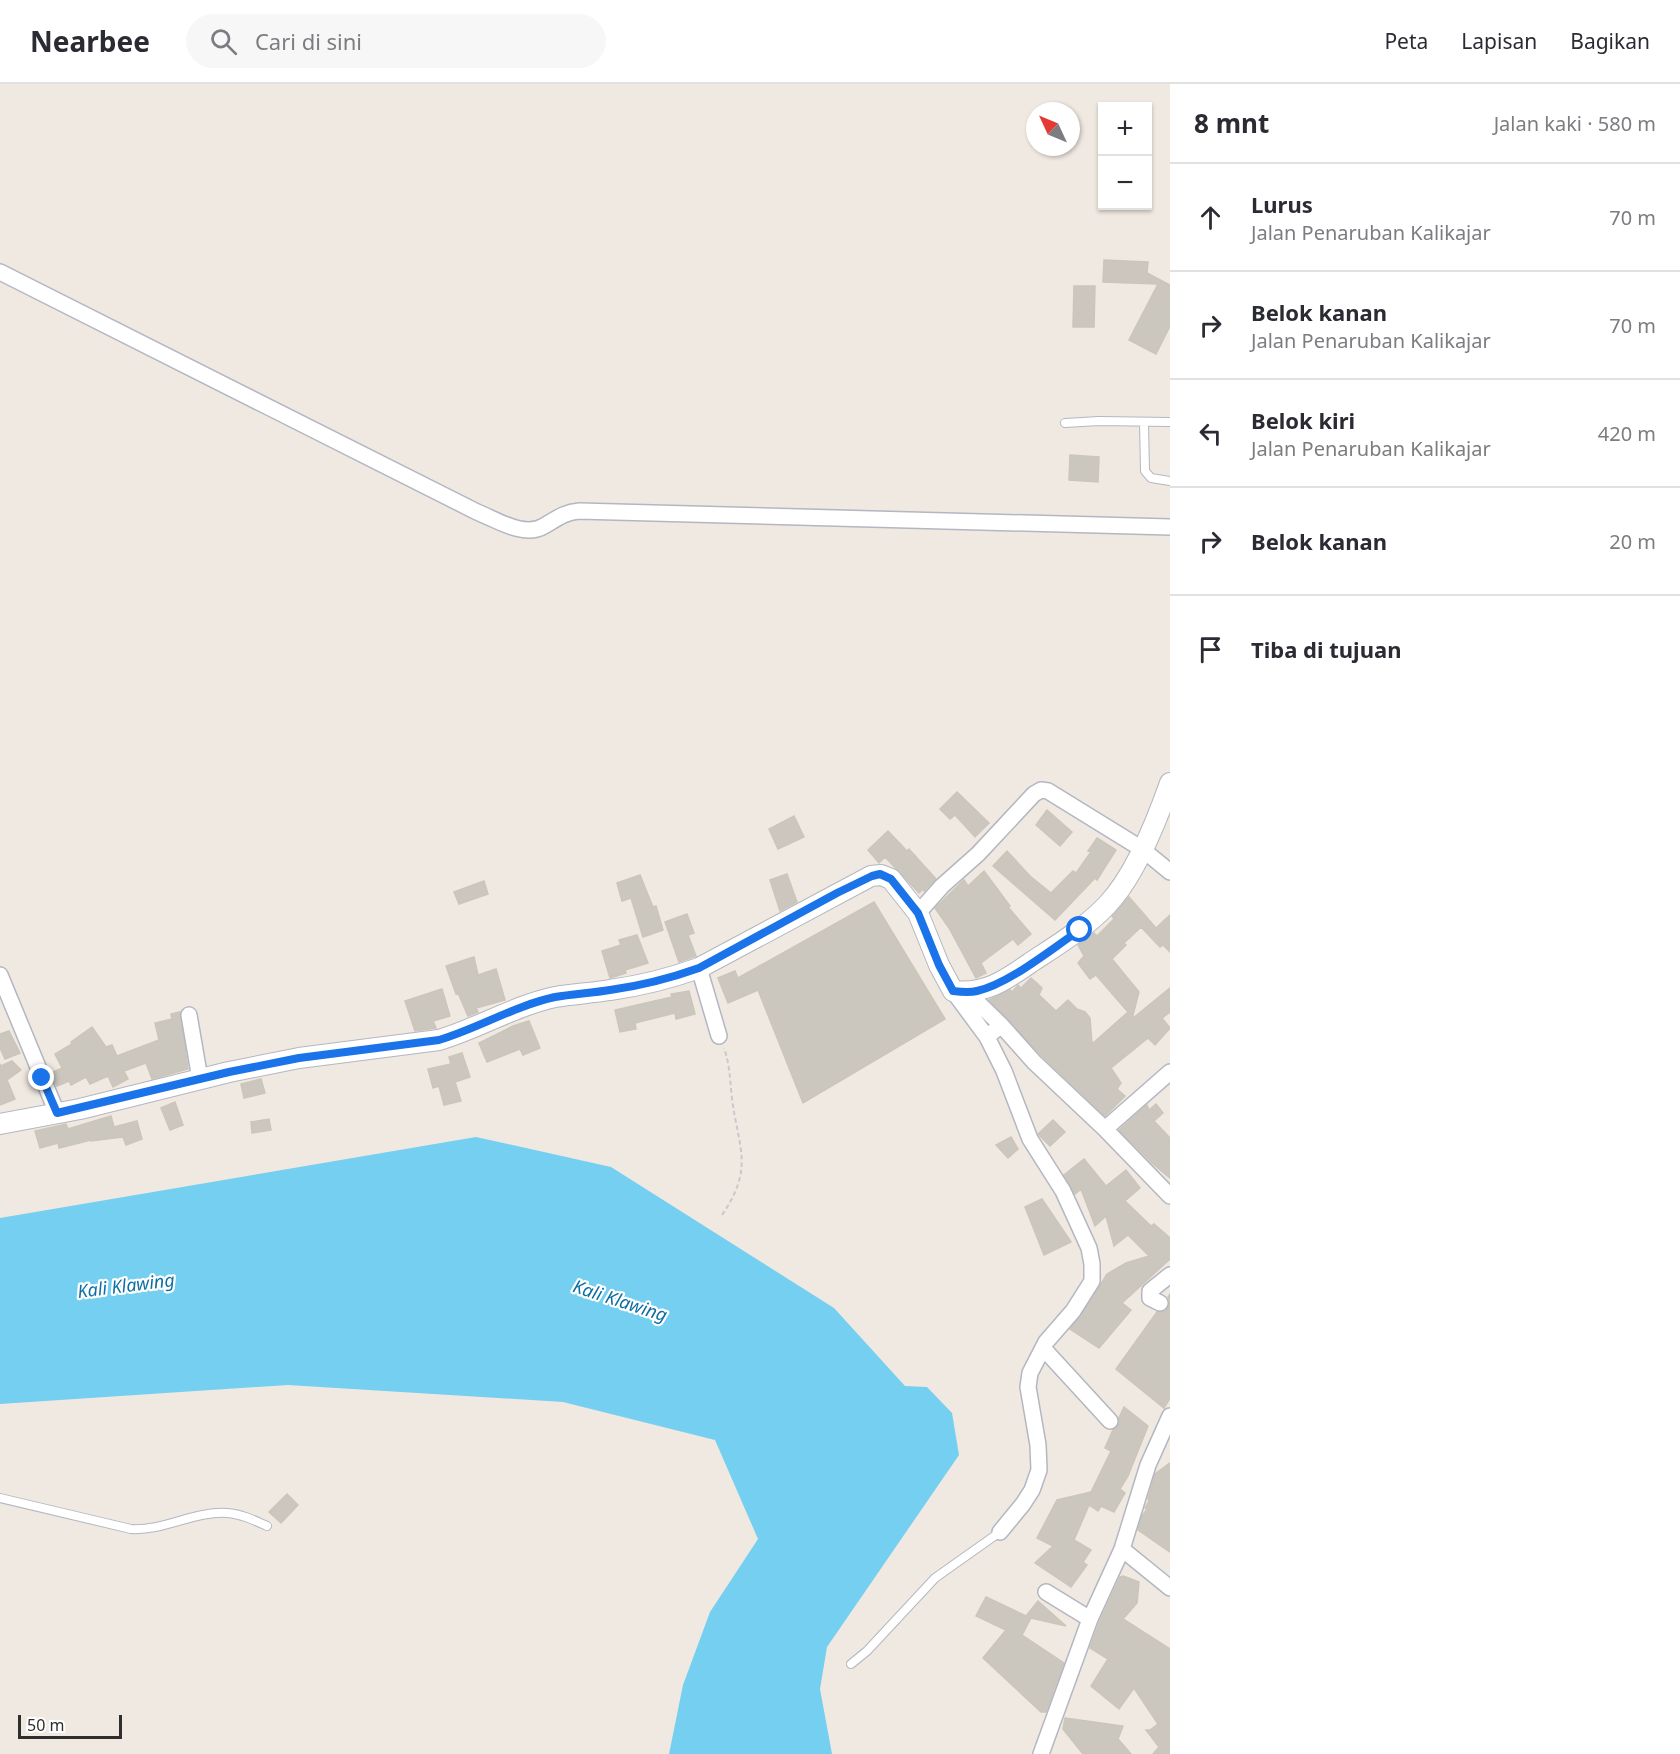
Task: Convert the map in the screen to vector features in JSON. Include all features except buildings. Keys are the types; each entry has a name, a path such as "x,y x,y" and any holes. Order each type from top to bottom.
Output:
{"street":[{"path":"0,272 477,512 523,530 537,530 566,513 579,511 1170,527"},
{"path":"960,992 987,989 1003,981 1080,930 1107,905 1118,892 1142,849 1158,818 1170,783"},
{"path":"918,913 1034,794 1041,790 1048,791 1142,849 1170,872"},
{"path":"0,1124 299,1058 439,1040 525,1005 555,997 613,990 681,974 699,968 872,876 880,874 891,879 918,913 939,965 960,992 987,1036 1004,1071 1030,1139 1063,1191 1091,1256 1092,1281 1073,1311 1042,1348 1030,1373 1028,1387 1038,1445 1039,1470 1023,1504 1000,1532"},
{"path":"699,968 719,1036"},
{"path":"0,975 57,1113"},
{"path":"960,992 1001,1025 1034,1062 1105,1129 1170,1196"},
{"path":"189,1016 200,1079"},
{"path":"987,1036 1001,1025"},
{"path":"1105,1129 1170,1072"},
{"path":"1160,1303 1150,1298 1150,1291 1170,1275"},
{"path":"1042,1348 1110,1421"},
{"path":"1041,1754 1090,1618 1122,1549 1148,1465 1170,1416"},
{"path":"1122,1549 1170,1588"},
{"path":"1046,1592 1090,1618"}],"lane":[{"path":"1144,422 1145,471 1151,478 1170,481"},
{"path":"1065,423 1170,422"},
{"path":"0,1498 131,1529 145,1530 210,1513 238,1515 267,1526"},
{"path":"851,1664 867,1651 935,1578 1000,1532"}],"path":[{"path":"719,1036 729,1062 732,1099 743,1157 736,1190 722,1215"}],"water":[{"name":"Kali Klawing","path":"476,1137 611,1167 834,1308 905,1386 927,1387 952,1413 959,1455 827,1647 820,1689 832,1754 669,1754 683,1685 710,1612 758,1539 715,1440 563,1402 288,1385 0,1404 0,1218"}],"route":[{"path":"42,1078 57,1113 229,1072 299,1058 439,1040 489,1021 515,1008 555,997 613,990 699,968 837,893 880,874 891,879 918,913 939,965 953,991 967,993 987,989 1019,971 1080,930"}]}
